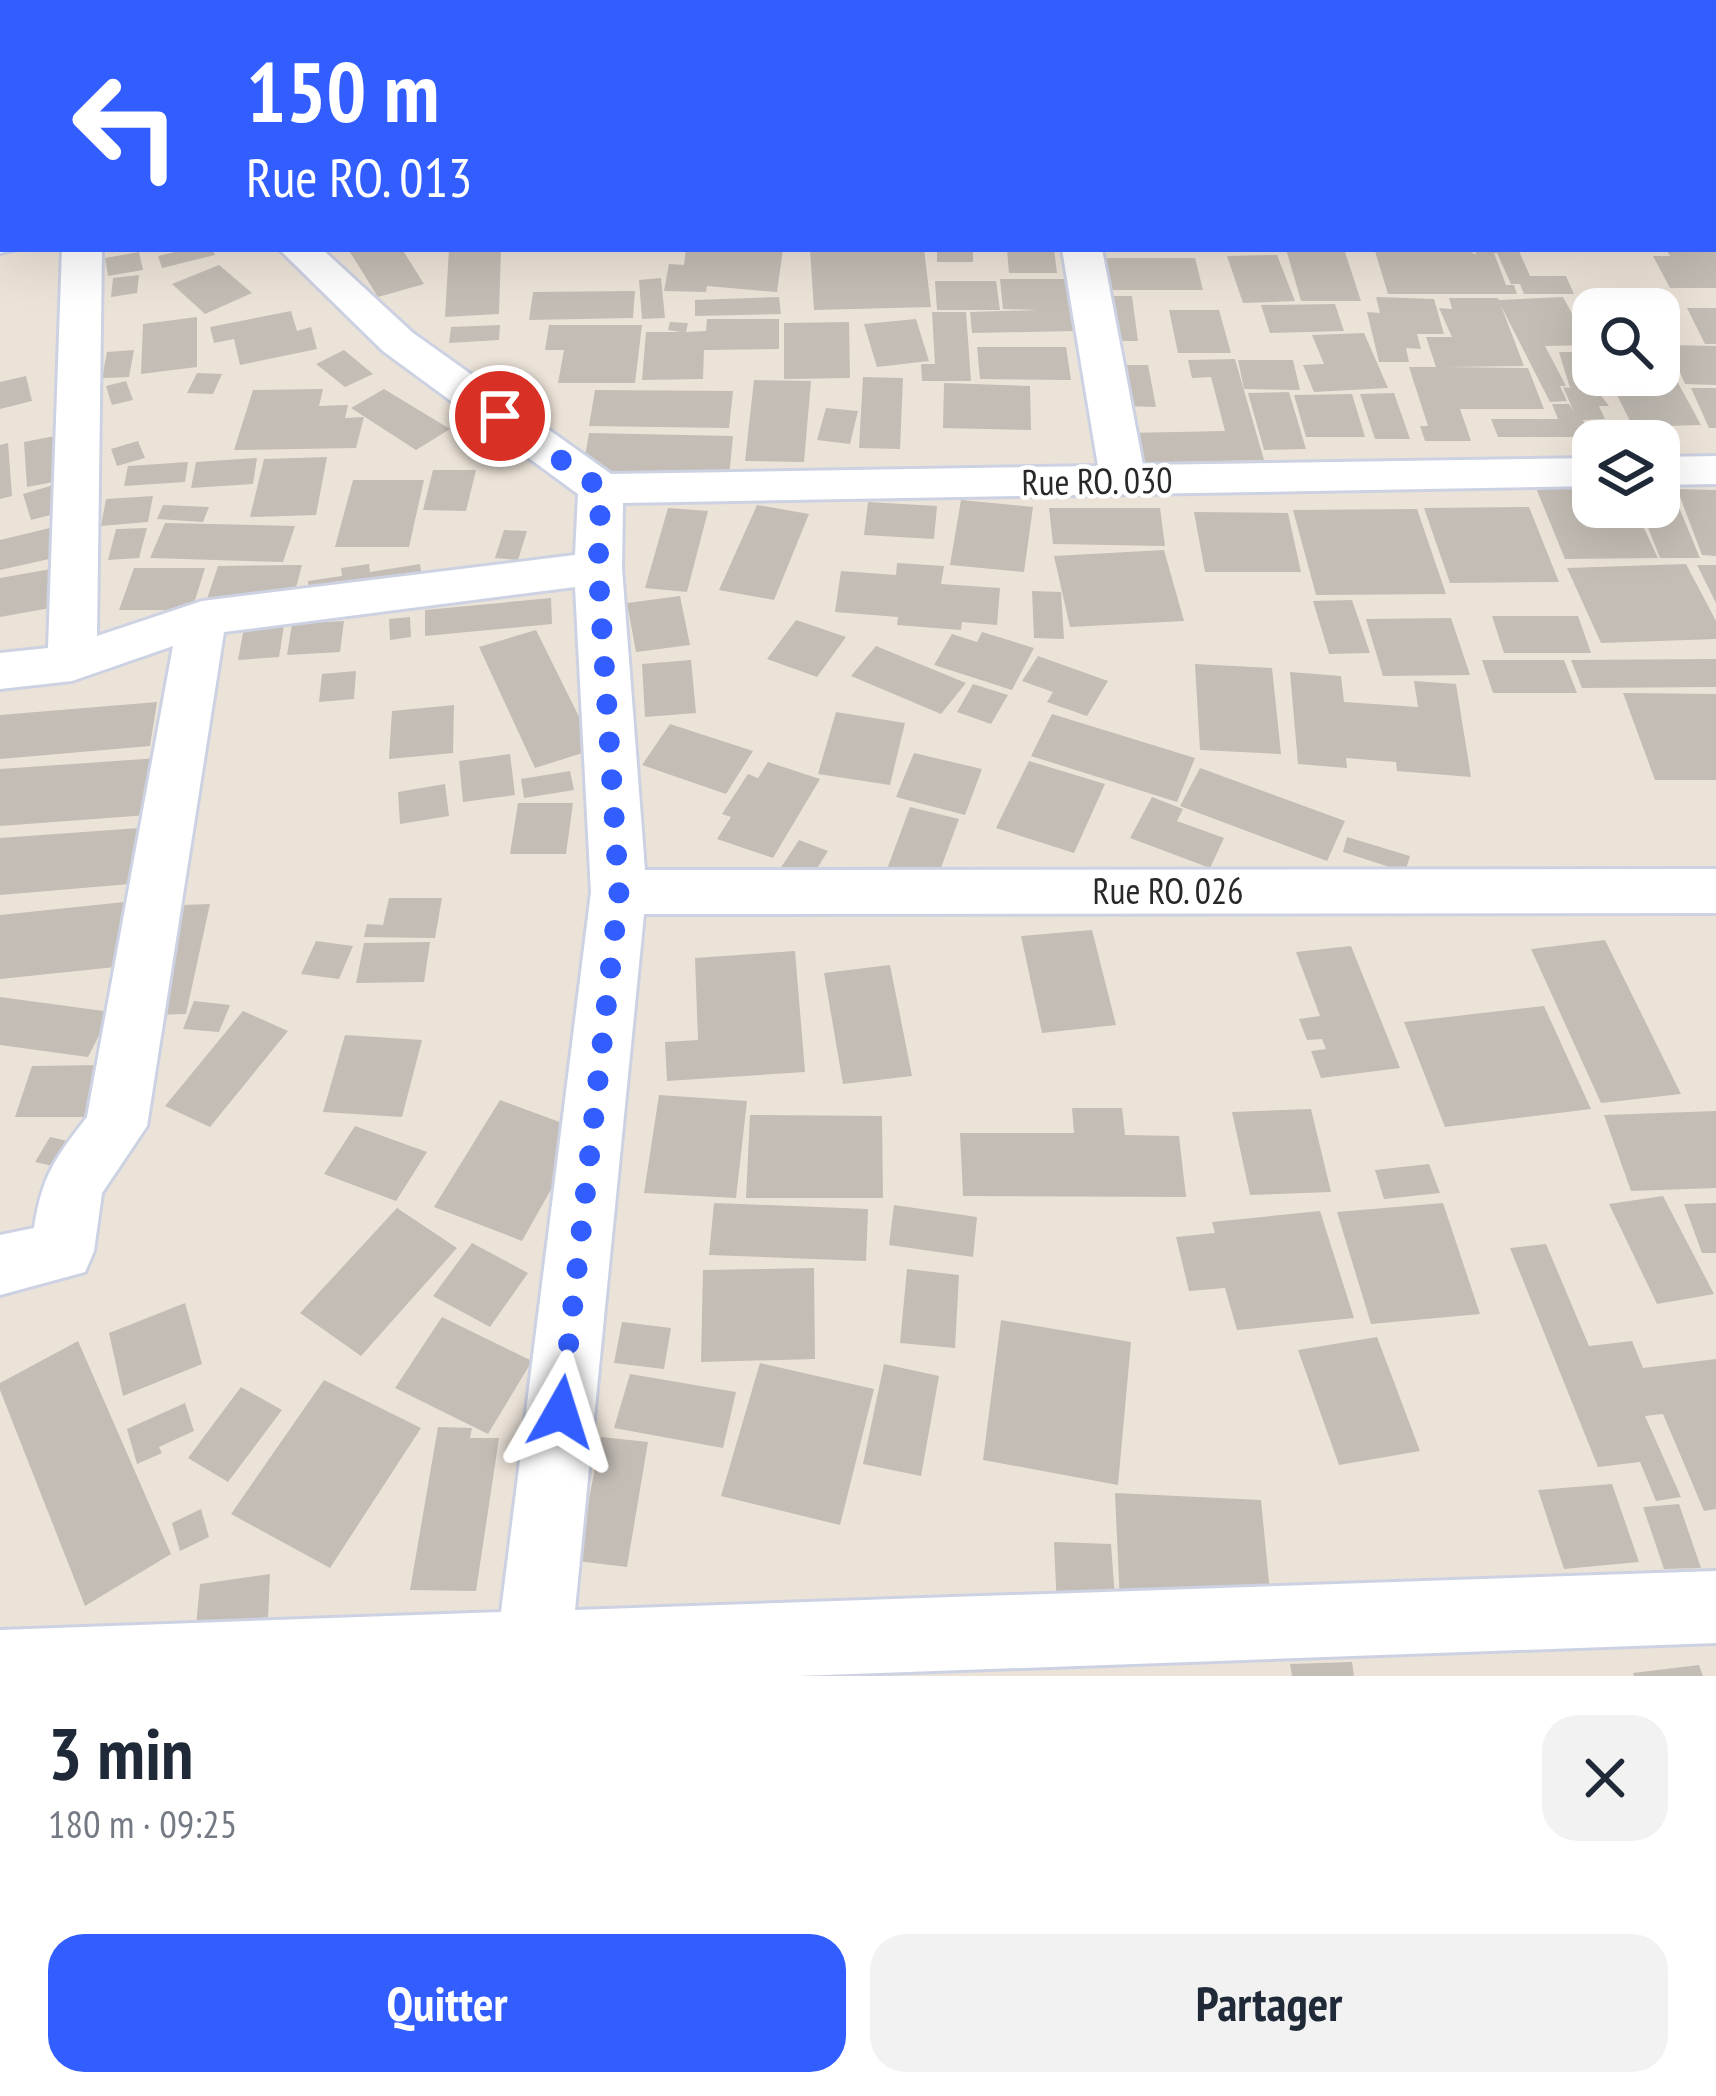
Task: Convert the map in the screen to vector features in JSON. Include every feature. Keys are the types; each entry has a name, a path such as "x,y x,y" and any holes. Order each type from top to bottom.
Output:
{"street":[{"path":"72,663 82,252"},
{"path":"302,252 398,342 601,489 598,568 619,892 534,1648"},
{"path":"1083,252 1123,480"},
{"path":"1680,470 1716,470"},
{"name":"Rue RO. 030","path":"601,489 1572,472"},
{"path":"0,671 72,663 202,618 598,568"},
{"path":"0,1265 62,1251 72,1184 116,1126 202,618"},
{"name":"Rue RO. 026","path":"619,892 1716,891"},
{"path":"0,1667 1716,1607"}],"building":[{"path":"139,252 143,270 108,276 105,258"},
{"path":"175,252 215,255 162,268 158,256"},
{"path":"350,252 404,252 424,284 378,297"},
{"path":"449,252 501,252 499,314 445,317"},
{"path":"686,252 783,252 777,292 707,286 706,292 664,291 669,264 684,265"},
{"path":"810,252 924,252 931,307 814,310"},
{"path":"937,252 973,252 973,262 937,262"},
{"path":"1007,252 1054,252 1057,273 1009,273"},
{"path":"1287,252 1345,252 1361,301 1301,301"},
{"path":"1375,252 1519,252 1530,276 1566,276 1572,294 1524,294 1520,284 1511,284 1494,253 1506,285 1514,285 1517,294 1388,294"},
{"path":"1716,252 1716,288 1670,288 1653,256"},
{"path":"1277,255 1295,301 1243,303 1227,256"},
{"path":"1098,258 1195,258 1203,290 1104,290"},
{"path":"219,265 252,293 205,314 172,284"},
{"path":"139,275 137,293 111,297 113,278"},
{"path":"661,278 665,318 642,319 639,280"},
{"path":"1000,279 1065,279 1076,331 972,333 970,312 1039,310 1003,309"},
{"path":"935,281 996,281 1000,310 937,310"},
{"path":"635,291 633,318 529,320 533,292"},
{"path":"1102,296 1132,296 1138,341 1107,341"},
{"path":"779,297 781,314 695,316 695,300"},
{"path":"1376,297 1434,299 1444,334 1417,334 1421,349 1406,348 1409,362 1379,362 1367,312 1380,313"},
{"path":"1563,297 1572,314 1572,345 1545,346 1566,386 1560,386 1567,401 1550,402 1498,300"},
{"path":"1449,298 1498,298 1524,366 1445,367 1528,368 1544,409 1460,409 1471,441 1425,441 1420,426 1428,426 1409,367 1436,367 1426,337 1452,337 1439,308 1452,309"},
{"path":"1335,304 1344,331 1270,333 1261,305"},
{"path":"1687,308 1716,308 1716,344 1705,344"},
{"path":"1169,310 1219,310 1231,353 1178,353"},
{"path":"291,311 297,331 311,327 317,349 240,365 234,339 214,343 210,327"},
{"path":"932,312 966,312 971,381 922,381 921,364 935,364"},
{"path":"197,317 197,367 141,374 143,324"},
{"path":"707,319 779,319 779,349 704,350 703,379 642,380 646,332 681,332 668,330 670,322 688,323 686,332 706,331"},
{"path":"916,319 929,361 877,367 864,324"},
{"path":"849,322 850,378 784,379 784,323"},
{"path":"500,325 499,340 449,343 451,327"},
{"path":"549,325 642,325 635,383 558,383 564,350 545,350"},
{"path":"1364,333 1388,388 1314,392 1303,365 1324,364 1312,335"},
{"path":"1680,345 1716,346 1716,385 1685,384"},
{"path":"977,347 1066,347 1071,380 980,379"},
{"path":"134,350 129,377 102,378 107,352"},
{"path":"344,350 373,374 345,387 316,364"},
{"path":"1559,352 1572,352 1572,396 1601,396 1609,406 1599,406 1605,419 1572,420 1572,437 1498,437 1491,419 1558,419 1552,404 1569,404 1574,412 1563,387 1570,388"},
{"path":"1235,359 1264,460 1133,463 1127,433 1225,431 1211,377 1192,378 1188,360"},
{"path":"1238,360 1293,360 1300,390 1244,389"},
{"path":"1115,365 1148,365 1156,407 1122,406"},
{"path":"197,373 222,374 213,394 187,393"},
{"path":"26,376 32,401 0,409 0,382"},
{"path":"863,377 903,378 900,449 859,448"},
{"path":"754,380 811,381 804,462 745,461"},
{"path":"126,381 133,400 112,405 106,386"},
{"path":"944,383 1030,386 1031,430 943,428"},
{"path":"1680,386 1701,425 1680,426 1680,420 1630,420 1618,396 1680,396"},
{"path":"1691,388 1716,388 1716,428 1709,428"},
{"path":"323,389 319,406 348,405 345,418 364,417 356,448 234,450 253,390"},
{"path":"384,389 450,429 416,450 351,408"},
{"path":"595,390 733,391 729,428 589,426"},
{"path":"1289,392 1306,449 1264,450 1248,393"},
{"path":"1394,393 1410,439 1375,439 1360,394"},
{"path":"1352,394 1365,437 1306,437 1294,395"},
{"path":"826,408 858,411 850,444 817,440"},
{"path":"589,433 733,436 729,477 582,474"},
{"path":"65,434 69,479 27,487 24,442"},
{"path":"138,441 145,458 117,466 111,449"},
{"path":"8,443 12,496 0,499 0,445"},
{"path":"327,457 316,515 250,517 264,459"},
{"path":"257,458 253,484 191,488 196,462"},
{"path":"188,462 185,482 124,486 128,466"},
{"path":"433,470 476,470 466,511 423,510"},
{"path":"353,480 424,480 409,547 335,547"},
{"path":"57,484 66,511 31,520 23,494"},
{"path":"1536,488 1572,488 1572,528 1644,528 1658,558 1565,559"},
{"path":"1680,489 1716,490 1716,556 1702,555"},
{"path":"153,496 148,522 101,526 106,499"},
{"path":"961,500 1033,507 1024,572 950,565"},
{"path":"868,502 937,506 934,539 864,535"},
{"path":"163,505 209,507 203,522 157,519"},
{"path":"757,505 809,514 774,600 719,590"},
{"path":"1529,507 1559,582 1450,583 1424,508"},
{"path":"668,508 708,511 687,592 645,588"},
{"path":"1049,508 1160,508 1165,546 1053,544"},
{"path":"1417,509 1446,594 1316,595 1293,510"},
{"path":"1680,510 1700,558 1660,558 1648,528 1680,528"},
{"path":"1194,512 1288,513 1301,572 1205,572"},
{"path":"165,523 295,526 283,562 150,558"},
{"path":"54,527 58,557 0,570 0,540"},
{"path":"147,528 139,558 108,560 116,529"},
{"path":"504,530 527,531 518,560 495,558"},
{"path":"1164,550 1184,621 1070,627 1054,556"},
{"path":"897,563 944,566 941,584 1000,588 997,625 962,622 961,630 897,625 898,617 835,612 841,571 896,575"},
{"path":"369,564 370,572 420,564 422,578 309,595 308,581 342,576 341,568"},
{"path":"1686,564 1716,621 1716,639 1601,643 1567,568"},
{"path":"302,565 293,599 207,599 218,566"},
{"path":"1697,565 1716,565 1716,603"},
{"path":"134,568 205,568 192,610 119,610"},
{"path":"51,569 50,608 0,617 0,578"},
{"path":"1032,591 1061,592 1064,639 1034,638"},
{"path":"680,596 690,645 636,652 627,603"},
{"path":"551,598 552,624 425,636 425,610"},
{"path":"1352,600 1370,653 1329,654 1313,601"},
{"path":"1492,616 1578,616 1591,653 1504,653"},
{"path":"410,617 411,637 390,640 389,619"},
{"path":"1451,618 1470,675 1383,676 1366,619"},
{"path":"796,620 846,637 817,677 767,659"},
{"path":"344,621 340,652 287,655 292,624"},
{"path":"284,625 279,657 238,660 244,628"},
{"path":"536,630 595,749 535,768 479,647"},
{"path":"982,632 1034,648 1012,690 934,665 952,634 977,642"},
{"path":"876,646 966,683 941,714 851,676"},
{"path":"1038,656 1108,681 1087,716 1047,702 1053,692 1022,681"},
{"path":"1716,659 1716,687 1582,688 1571,660"},
{"path":"691,660 696,713 645,717 642,664"},
{"path":"1482,660 1564,660 1577,693 1493,693"},
{"path":"1195,664 1272,668 1281,754 1200,750"},
{"path":"356,671 354,699 319,702 322,674"},
{"path":"1290,672 1341,676 1344,702 1418,707 1414,681 1456,684 1471,777 1397,771 1396,762 1346,758 1347,768 1298,764"},
{"path":"973,684 1008,695 991,724 957,712"},
{"path":"1623,693 1716,694 1716,780 1655,780"},
{"path":"157,702 150,746 0,759 0,715"},
{"path":"454,705 453,753 389,759 392,711"},
{"path":"836,712 905,723 890,785 818,774"},
{"path":"1052,714 1195,758 1177,802 1031,756"},
{"path":"670,724 753,751 726,794 642,765"},
{"path":"914,753 982,769 965,815 896,797"},
{"path":"510,754 515,795 463,802 459,761"},
{"path":"159,758 148,815 0,826 0,769"},
{"path":"1029,761 1105,784 1074,853 996,828"},
{"path":"768,762 820,779 773,858 717,839 731,817 722,814 748,774 758,778"},
{"path":"1200,768 1345,821 1327,861 1180,806"},
{"path":"570,771 574,790 524,798 521,779"},
{"path":"445,784 449,816 400,824 398,792"},
{"path":"1152,797 1183,809 1177,821 1224,838 1210,868 1130,838"},
{"path":"518,803 573,803 566,854 510,854"},
{"path":"910,807 959,819 935,884 886,872"},
{"path":"153,827 142,883 0,895 0,838"},
{"path":"1347,837 1410,856 1405,872 1343,852"},
{"path":"799,840 828,851 807,884 778,872"},
{"path":"389,898 442,898 435,938 364,937 367,924 383,925"},
{"path":"134,901 125,966 0,979 0,915"},
{"path":"210,904 186,1014 154,1015 181,905"},
{"path":"1092,930 1116,1025 1042,1033 1021,936"},
{"path":"1605,940 1681,1094 1601,1103 1531,949"},
{"path":"316,941 353,946 339,979 301,974"},
{"path":"430,942 424,982 356,983 364,943"},
{"path":"1351,946 1400,1068 1321,1078 1311,1051 1326,1049 1322,1039 1307,1040 1299,1019 1320,1016 1296,952"},
{"path":"795,951 805,1072 667,1081 665,1042 698,1040 695,958"},
{"path":"890,965 912,1076 843,1084 824,973"},
{"path":"0,997 111,1012 88,1057 0,1045"},
{"path":"194,1001 230,1005 219,1032 183,1029"},
{"path":"1544,1006 1591,1109 1445,1127 1404,1022"},
{"path":"243,1011 288,1031 210,1127 165,1106"},
{"path":"345,1035 422,1040 402,1117 323,1112"},
{"path":"103,1065 89,1117 15,1117 32,1066"},
{"path":"659,1095 747,1101 736,1198 644,1193"},
{"path":"500,1100 584,1131 522,1241 434,1207"},
{"path":"1072,1108 1122,1108 1125,1135 1179,1136 1186,1197 963,1196 960,1133 1074,1133"},
{"path":"1311,1109 1331,1192 1250,1195 1232,1112"},
{"path":"1716,1111 1716,1188 1631,1191 1604,1115"},
{"path":"750,1115 882,1116 883,1198 746,1198"},
{"path":"355,1126 427,1152 396,1201 324,1174"},
{"path":"50,1137 80,1144 66,1169 35,1162"},
{"path":"1429,1164 1440,1193 1384,1199 1375,1170"},
{"path":"1663,1196 1714,1294 1657,1304 1609,1204"},
{"path":"714,1203 868,1209 866,1261 709,1255"},
{"path":"1443,1203 1480,1314 1371,1324 1337,1212"},
{"path":"1716,1203 1716,1253 1702,1253 1684,1204"},
{"path":"894,1205 977,1217 973,1257 889,1245"},
{"path":"397,1208 457,1248 361,1356 300,1313"},
{"path":"1320,1211 1354,1318 1237,1330 1225,1288 1189,1291 1176,1237 1215,1233 1212,1222"},
{"path":"472,1243 528,1273 490,1327 433,1296"},
{"path":"1546,1244 1589,1346 1632,1341 1643,1368 1716,1359 1716,1509 1704,1511 1663,1414 1645,1416 1681,1497 1656,1501 1640,1462 1598,1467 1510,1248"},
{"path":"814,1268 815,1359 701,1362 703,1270"},
{"path":"907,1269 959,1275 955,1348 900,1343"},
{"path":"185,1303 202,1364 123,1396 109,1333"},
{"path":"442,1317 532,1361 488,1434 395,1388"},
{"path":"1001,1320 1131,1342 1118,1485 983,1460"},
{"path":"622,1322 671,1328 664,1369 614,1363"},
{"path":"1377,1337 1420,1451 1339,1465 1298,1350"},
{"path":"78,1341 171,1554 85,1606 0,1390 0,1383"},
{"path":"760,1363 874,1389 840,1525 721,1496"},
{"path":"884,1364 939,1376 921,1476 863,1464"},
{"path":"630,1374 736,1392 723,1448 614,1428"},
{"path":"324,1380 421,1428 330,1568 231,1514"},
{"path":"241,1387 282,1410 228,1482 188,1458"},
{"path":"185,1403 194,1431 159,1447 162,1453 137,1464 127,1429"},
{"path":"438,1427 472,1428 470,1438 499,1438 476,1591 410,1590"},
{"path":"601,1437 648,1442 627,1567 577,1561"},
{"path":"1612,1484 1639,1562 1564,1569 1538,1490"},
{"path":"1115,1493 1261,1500 1272,1613 1120,1604"},
{"path":"1679,1504 1701,1568 1664,1569 1643,1507"},
{"path":"201,1509 209,1537 180,1551 172,1523"},
{"path":"1054,1542 1111,1544 1116,1612 1057,1610"},
{"path":"270,1574 268,1617 196,1626 200,1584"},
{"path":"1352,1662 1354,1676 1292,1676 1290,1664"},
{"path":"1699,1665 1703,1676 1633,1673"}],"route":[{"path":"500,416 601,489 598,568 619,892 561,1412"}]}
